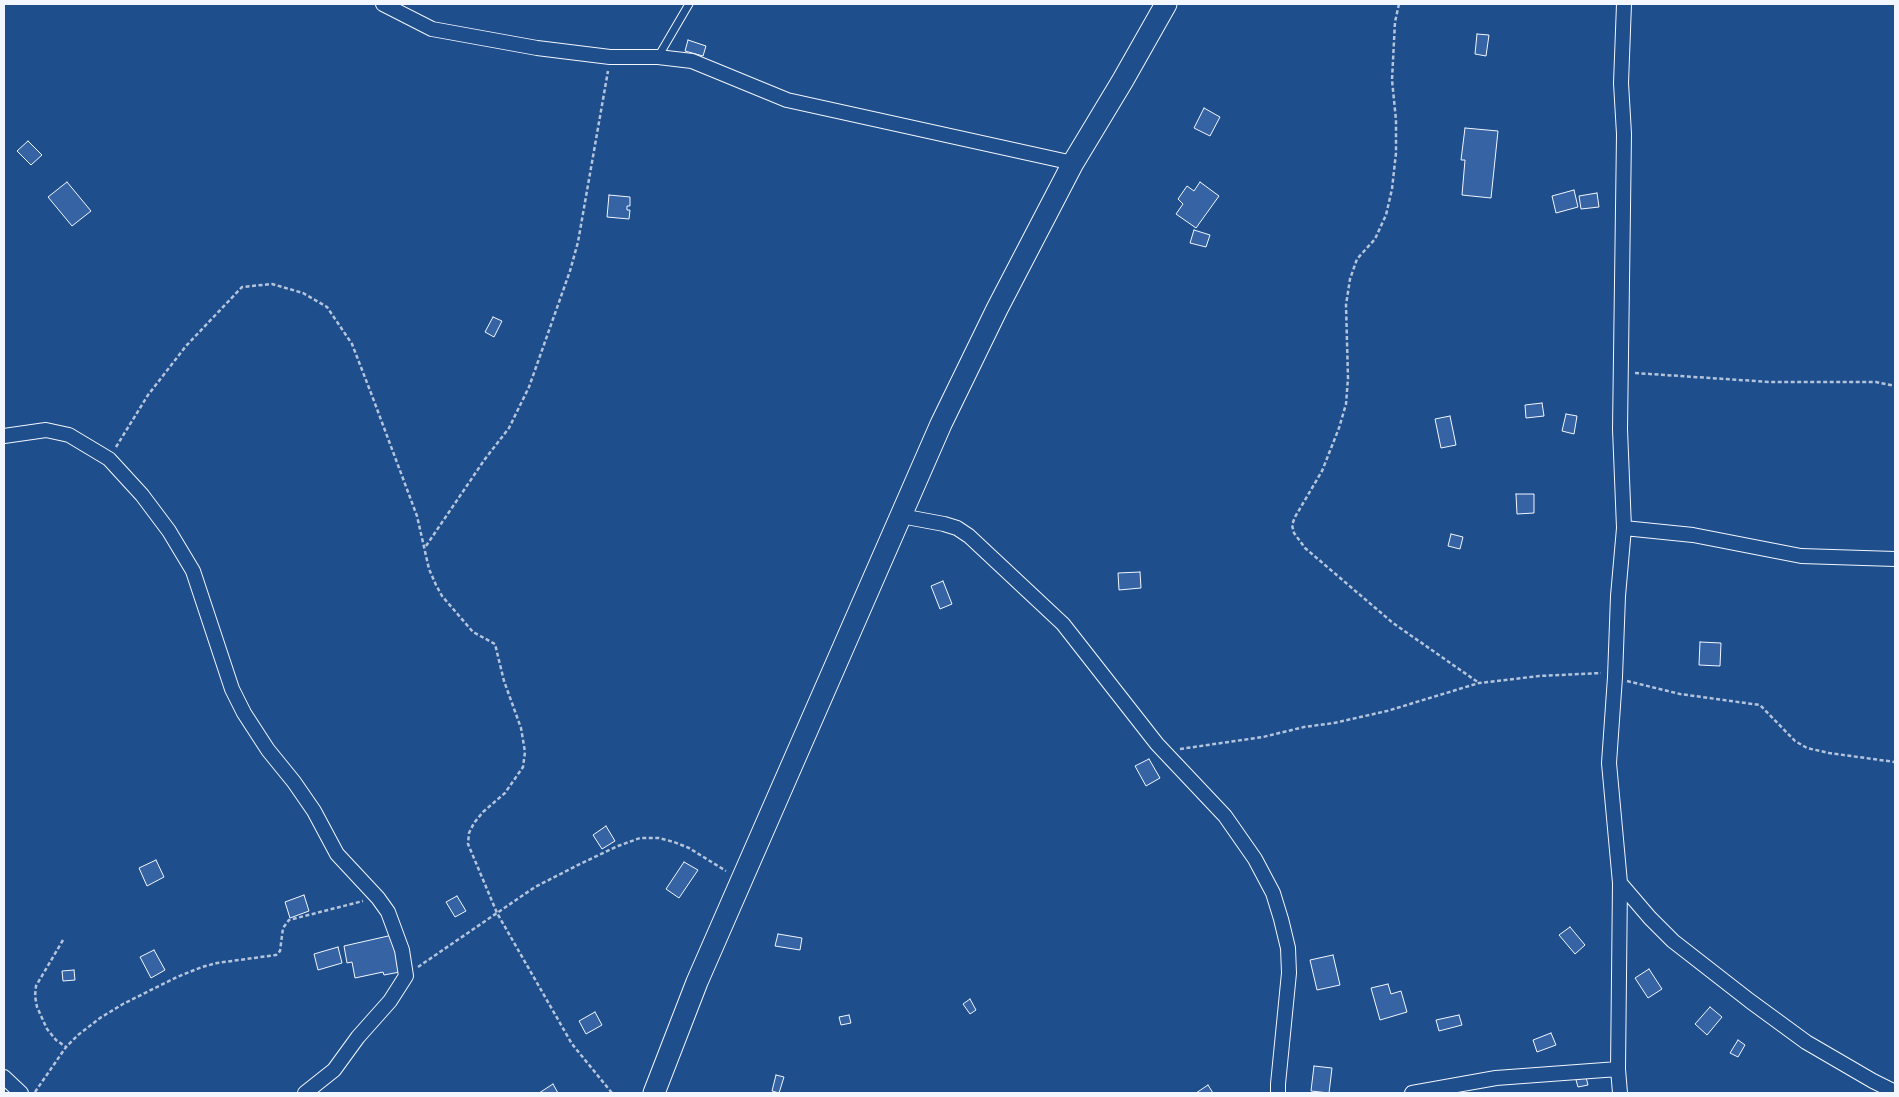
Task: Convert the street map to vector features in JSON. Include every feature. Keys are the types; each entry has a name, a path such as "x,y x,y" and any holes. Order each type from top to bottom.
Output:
{"main road":[{"path":"654,1093 697,982 941,424 997,309 1072,163 1123,80 1166,4"}],"street":[{"path":"383,4 432,29 537,48 610,57 658,57 692,61 787,100 1072,163"},
{"path":"1620,1093 1618,1069 1620,883 1609,764 1618,596 1624,528 1620,429 1624,134 1621,83 1624,4"},
{"path":"4,436 46,430 69,435 109,459 142,495 169,530 193,571 232,689 244,713 268,750 314,811 337,854 378,898 388,912 402,950 406,976 390,1001 358,1037 334,1070 304,1093"},
{"path":"901,516 956,528 980,546 1063,624 1164,751 1224,816 1255,859 1273,893 1288,948 1289,973 1278,1093"},
{"path":"1624,528 1693,535 1801,556 1895,559"},
{"path":"1620,883 1673,941 1750,1001 1806,1042 1895,1092"},
{"path":"1412,1093 1496,1078 1618,1069"},
{"path":"4,1077 21,1093"}],"lane":[{"path":"658,57 689,4"}],"path":[{"path":"1399,4 1395,22 1392,80 1396,120 1396,154 1392,189 1386,215 1375,239 1358,259 1350,279 1346,305 1348,378 1344,412 1332,449 1292,526 1294,533 1305,548 1393,623 1478,682"},
{"path":"425,546 485,459 509,428 542,352 578,242 610,57"},
{"path":"109,459 148,395 186,346 242,287 272,284 303,293 327,308 352,344 414,508 425,546 429,569 442,596 473,632 495,644 504,681 521,728 525,752 523,767 505,793 483,812 474,824 469,833 468,844 497,913 572,1044 612,1093"},
{"path":"1622,372 1751,381 1876,382 1895,386"},
{"path":"1164,751 1218,745 1304,727 1334,723 1387,711 1478,682 1539,676 1615,674 1645,686 1680,694 1760,705 1795,741 1807,748 1895,762"},
{"path":"406,976 438,952 535,887 582,862 640,838 659,838 689,848 741,882"},
{"path":"34,1093 66,1047 78,1035 100,1018 123,1004 177,977 217,963 276,955 282,946 283,928 288,920 378,898"},
{"path":"63,940 36,986 35,996 36,1007 47,1029 56,1040 66,1047"}],"building":[{"path":"1477,34 1489,35 1486,56 1475,54"},
{"path":"688,40 706,46 703,56 685,51"},
{"path":"1204,108 1220,117 1210,136 1194,128"},
{"path":"1465,128 1498,131 1491,198 1462,195 1465,160 1461,160"},
{"path":"28,141 42,155 31,165 17,151"},
{"path":"67,182 91,211 72,226 48,197"},
{"path":"1200,182 1219,196 1196,228 1176,214 1183,204 1178,199 1187,186 1194,191"},
{"path":"1574,190 1578,207 1556,213 1552,196"},
{"path":"1597,193 1599,207 1581,209 1579,196"},
{"path":"609,195 630,197 630,206 627,206 627,210 630,210 629,219 607,217"},
{"path":"1194,230 1210,235 1206,247 1190,243"},
{"path":"493,317 502,321 494,337 485,332"},
{"path":"1542,403 1544,416 1526,418 1525,405"},
{"path":"1566,414 1577,416 1574,434 1562,431"},
{"path":"1450,416 1456,445 1441,448 1435,419"},
{"path":"1516,494 1534,494 1534,513 1517,514"},
{"path":"1451,534 1463,537 1460,549 1448,546"},
{"path":"1140,572 1141,588 1119,590 1118,573"},
{"path":"943,581 952,604 940,609 931,586"},
{"path":"1700,642 1721,643 1720,666 1699,665"},
{"path":"1149,759 1160,778 1146,786 1135,766"},
{"path":"606,826 615,841 602,849 593,835"},
{"path":"156,860 164,877 147,886 139,868"},
{"path":"684,862 698,870 679,898 666,889"},
{"path":"304,895 309,911 290,918 285,902"},
{"path":"457,896 466,911 455,917 446,902"},
{"path":"1570,927 1585,945 1575,954 1559,935"},
{"path":"397,934 405,971 384,975 383,972 355,978 352,962 347,963 344,946"},
{"path":"778,934 802,938 800,950 775,946"},
{"path":"338,947 342,963 318,970 314,954"},
{"path":"154,950 165,970 151,978 140,957"},
{"path":"1333,955 1340,985 1317,990 1310,960"},
{"path":"1649,969 1662,989 1648,998 1635,978"},
{"path":"74,970 75,980 63,981 62,971"},
{"path":"1388,984 1391,994 1401,991 1407,1012 1380,1020 1371,988"},
{"path":"970,999 976,1010 970,1014 963,1004"},
{"path":"1710,1007 1722,1017 1707,1035 1695,1024"},
{"path":"595,1012 602,1025 586,1034 579,1021"},
{"path":"849,1015 851,1023 841,1025 839,1017"},
{"path":"1459,1015 1462,1025 1439,1031 1436,1020"},
{"path":"1551,1033 1556,1045 1537,1052 1533,1040"},
{"path":"1738,1040 1745,1045 1738,1057 1730,1053"},
{"path":"1314,1066 1332,1068 1329,1093 1311,1091"},
{"path":"776,1075 784,1077 779,1093 772,1091"},
{"path":"1586,1077 1588,1085 1578,1087 1576,1080"},
{"path":"553,1084 558,1093 539,1093"},
{"path":"1208,1085 1213,1093 1196,1093"}]}
